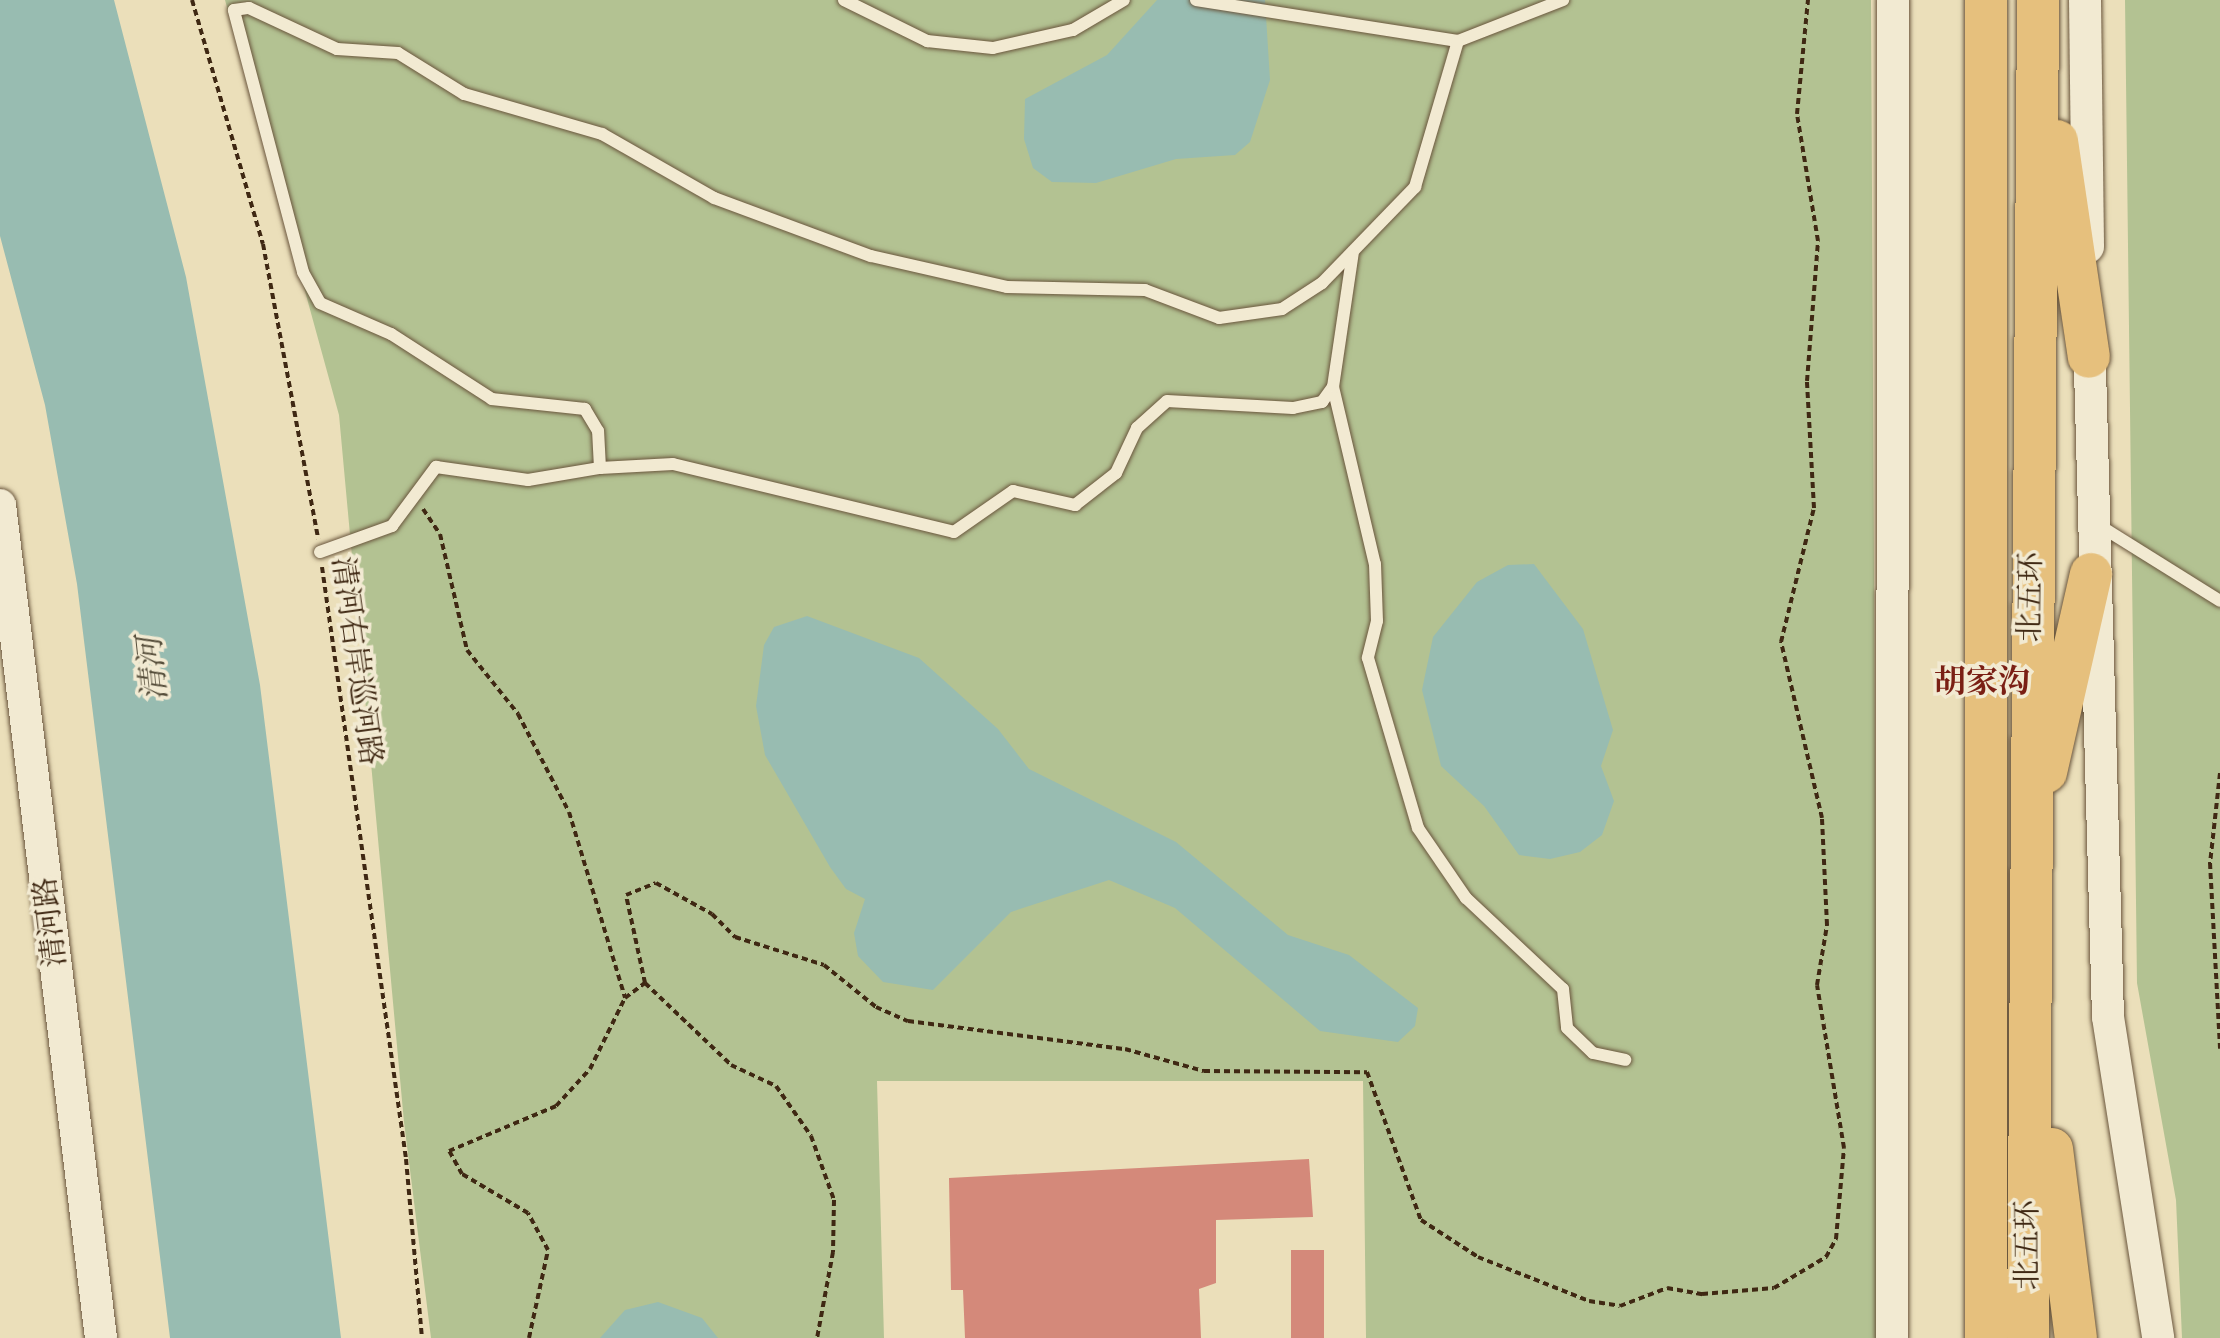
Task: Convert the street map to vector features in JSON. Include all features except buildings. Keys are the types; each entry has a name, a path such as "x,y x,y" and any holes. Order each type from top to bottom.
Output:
{"highway":[{"name":"北五环","path":"1986,0 1986,1338"},
{"name":"北五环","path":"2028,1338 2028,868 2038,7"},
{"path":"2038,7 2089,357"},
{"path":"2076,1338 2028,868 2091,574"}],"street":[{"path":"1892,1338 1893,0"},
{"path":"2085,0 2091,574 2108,1017 2158,1338"},
{"name":"清河路","path":"0,505 101,1338"}],"lane":[{"path":"844,0 927,41 993,48 1073,30 1124,0"},
{"path":"1196,0 1274,9 1458,41 1563,0"},
{"path":"600,468 598,431 585,409 492,399 391,334 320,303 303,272 234,10 249,8 337,49 398,53 464,94 602,134 727,204 938,276 1007,287 1145,290 1219,318 1282,309 1353,252 1415,187 1458,41"},
{"path":"1353,252 1333,387 1375,564 1377,621 1368,658 1418,828 1466,898 1563,989 1567,1028 1593,1053 1625,1060"},
{"path":"320,552 392,526 417,501 436,467 528,480 600,468 673,464 954,532 1013,491 1075,505 1092,499 1116,473 1137,428 1167,401 1293,408 1322,402 1333,387"},
{"path":"2091,520 2220,601"}],"path":[{"name":"清河右岸巡河路","path":"192,0 263,244 320,552 406,1159 422,1338"},
{"path":"817,1338 833,1252 834,1200 811,1136 776,1086 731,1065 645,983 626,895 656,883 712,914 735,937 824,965 876,1007 908,1021 1125,1049 1204,1071 1367,1072 1421,1220 1478,1257 1589,1301 1620,1306 1667,1288 1746,1293 1774,1288 1826,1257 1836,1239 1844,1148 1817,985 1827,870 1822,818 1781,642 1814,508 1807,381 1818,241 1797,114 1808,0"},
{"path":"417,501 440,534 467,650 518,714 569,812 625,998"},
{"path":"2220,773 2210,863 2220,1049"},
{"path":"529,1338 548,1250 528,1213 462,1174 449,1151 556,1106 590,1069 625,998 645,983"}],"green space":[{"path":"225,0 1871,0 1878,1338 1366,1338 1363,1081 877,1081 884,1338 431,1338 404,1122 339,415"},
{"path":"2125,0 2220,0 2220,1338 2182,1338 2176,1200 2137,983"}],"water":[{"name":"清河","path":"0,0 114,0 186,277 260,685 341,1338 170,1338 77,584 45,405 0,236"},
{"path":"1157,0 1265,0 1270,80 1250,142 1235,155 1176,159 1096,183 1052,182 1033,168 1024,139 1025,99 1107,55"},
{"path":"1534,564 1583,629 1613,730 1601,766 1614,801 1602,835 1580,852 1550,859 1519,855 1484,806 1441,766 1422,690 1433,637 1477,582 1508,565"},
{"path":"807,616 919,658 998,729 1029,769 1176,842 1288,935 1349,955 1418,1008 1415,1026 1398,1042 1320,1031 1175,908 1109,880 1011,912 933,990 883,982 858,956 854,933 865,899 846,889 830,867 765,755 756,706 764,645 774,627"},
{"path":"658,1302 702,1318 718,1338 600,1338 625,1310"}],"district":[{"name":"胡家沟","path":"1982,682"}]}
